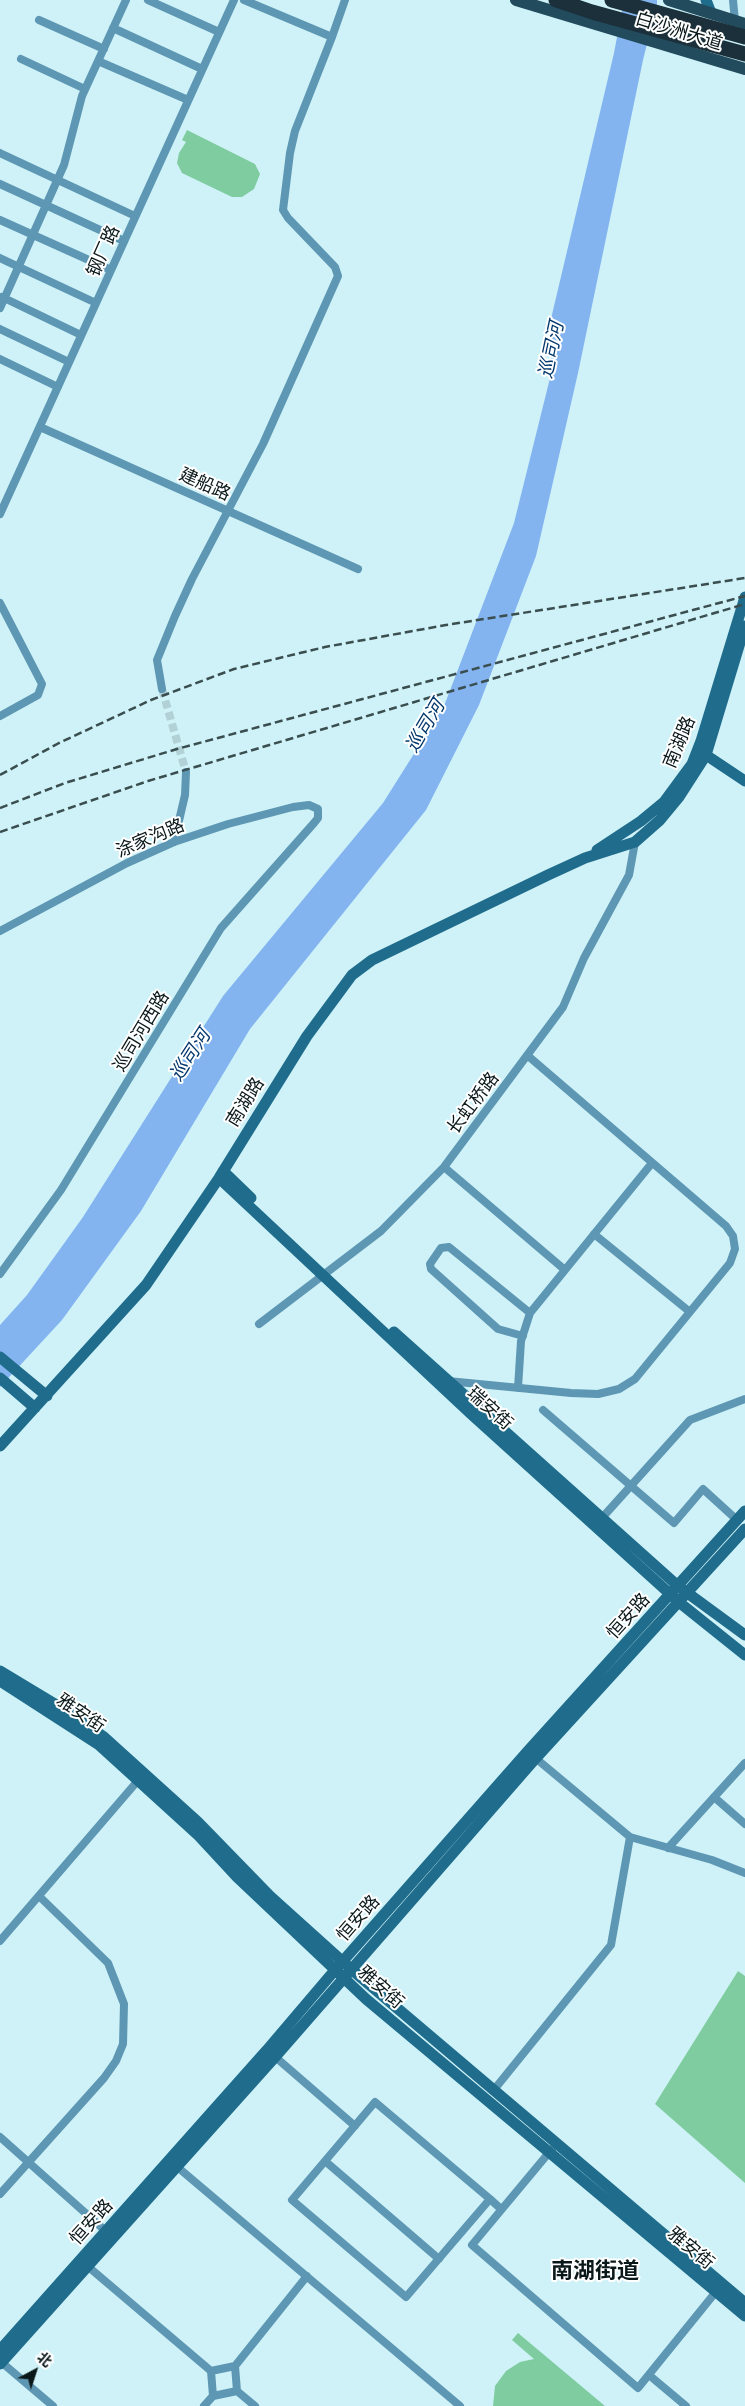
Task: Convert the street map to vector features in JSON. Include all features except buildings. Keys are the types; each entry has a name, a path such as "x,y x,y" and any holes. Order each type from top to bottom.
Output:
{"highway":[{"path":"556,0 592,12 745,54"},
{"path":"612,0 745,37"}],"main road":[{"name":"白沙洲大道","path":"516,0 538,4 603,27 745,69"},
{"name":"白沙洲大道","path":"671,1 705,6 740,22"},
{"path":"699,55 716,67 745,75"},
{"name":"南湖路","path":"585,858 640,821 664,802 703,750 745,597"},
{"name":"南湖路","path":"0,1446 146,1285 221,1175 307,1036 352,975 372,960 585,858 635,842 656,824 679,796 703,750 745,626"},
{"path":"703,750 745,773"},
{"path":"703,750 745,781"},
{"name":"瑞安街","path":"221,1175 326,1274 679,1592 745,1635"},
{"name":"瑞安街","path":"326,1274 601,1519 679,1592"},
{"path":"0,1357 47,1396"},
{"path":"0,1378 35,1408"},
{"name":"恒安路","path":"1,2362 84,2263 271,2054 532,1755 679,1592 741,1516"},
{"name":"恒安路","path":"679,1592 745,1529"},
{"name":"恒安路","path":"532,1755 680,1603 679,1592"},
{"path":"680,1603 745,1655"},
{"name":"雅安街","path":"1,1676 87,1725 141,1777 198,1822 343,1970 719,2288 745,2316"},
{"name":"雅安街","path":"343,1970 493,2091 553,2148"},
{"name":"恒安路","path":"0,2350 84,2263"},
{"name":"雅安街","path":"719,2288 745,2304"}],"street":[{"path":"0,308 2,297 19,267 64,165 85,89 126,0"},
{"path":"148,0 219,32"},
{"name":"钢厂路","path":"0,514 234,0"},
{"path":"244,0 332,37"},
{"path":"162,689 157,660 192,579 264,444 338,276 335,267 288,218 283,210 290,153 295,131 346,0"},
{"path":"733,0 740,22"},
{"path":"39,20 104,49"},
{"path":"113,28 202,69"},
{"path":"21,59 85,89"},
{"path":"98,61 188,100"},
{"path":"0,153 135,216"},
{"path":"0,184 124,241"},
{"path":"0,220 111,270"},
{"path":"0,258 96,303"},
{"path":"2,297 81,335"},
{"path":"0,329 69,362"},
{"path":"0,359 58,386"},
{"name":"建船路","path":"40,427 358,569"},
{"path":"0,603 42,684 38,695 0,716"},
{"path":"174,842 185,795 186,772"},
{"name":"涂家沟路","path":"0,930 127,863 174,842 228,824 293,807 309,805 318,809 319,814"},
{"name":"巡司河西路","path":"0,1274 61,1190 221,928 314,823 319,814"},
{"name":"长虹桥路","path":"259,1324 381,1231 444,1167 563,1007 584,958 619,898 630,875 635,842"},
{"path":"446,1380 598,1394 619,1389 635,1379 730,1262 735,1249 733,1236 726,1226 527,1056"},
{"path":"518,1388 523,1336 530,1313 652,1163"},
{"path":"444,1167 565,1270"},
{"path":"594,1234 690,1312"},
{"path":"523,1336 498,1329 431,1270 430,1264 441,1248 449,1247 530,1313"},
{"path":"601,1519 690,1420 745,1399"},
{"path":"542,1410 674,1523 703,1489 741,1516"},
{"path":"532,1755 630,1837 712,1860 745,1873"},
{"path":"668,1848 745,1763"},
{"path":"0,1941 40,1897 141,1777"},
{"path":"714,1797 745,1824"},
{"path":"493,2091 611,1944 630,1837"},
{"path":"0,2194 104,2078 116,2061 122,2044 125,2022 124,2004 108,1962 40,1897"},
{"path":"271,2054 355,2126"},
{"path":"490,2199 406,2297 292,2200 375,2102 490,2199 501,2209"},
{"path":"0,2137 110,2234"},
{"path":"553,2148 472,2245 638,2388 719,2288"},
{"path":"325,2161 439,2259"},
{"path":"173,2163 460,2406"},
{"path":"84,2263 211,2371 212,2396"},
{"path":"211,2371 235,2366 307,2276"},
{"path":"1,2362 53,2406"},
{"path":"235,2366 237,2390 256,2406"},
{"path":"648,2375 686,2406"},
{"path":"204,2406 212,2396 237,2390"}],"green space":[{"path":"187,130 255,164 260,174 254,189 242,197 232,197 182,173 177,163 179,153 186,142 182,140"},
{"path":"738,1971 745,1976 745,2183 655,2104"},
{"path":"518,2333 605,2406 493,2406 495,2386 506,2371 520,2362 534,2359 512,2340"}],"water":[{"name":"巡司河","path":"624,0 657,0 657,4 643,60 578,373 536,556 479,705 426,810 250,1029 141,1211 62,1320 0,1387 0,1325 27,1295 83,1217 223,996 383,803 444,706 514,523 552,370 550,323 614,53"}],"tunnel":[{"path":"162,689 186,772"}],"railway":[{"path":"0,775 59,743 151,700 234,669 325,647 446,625 745,578"},
{"path":"0,808 65,783 177,749 745,596"},
{"path":"0,832 148,781 745,604"}],"district":[{"name":"南湖街道","path":"595,2271"}]}
